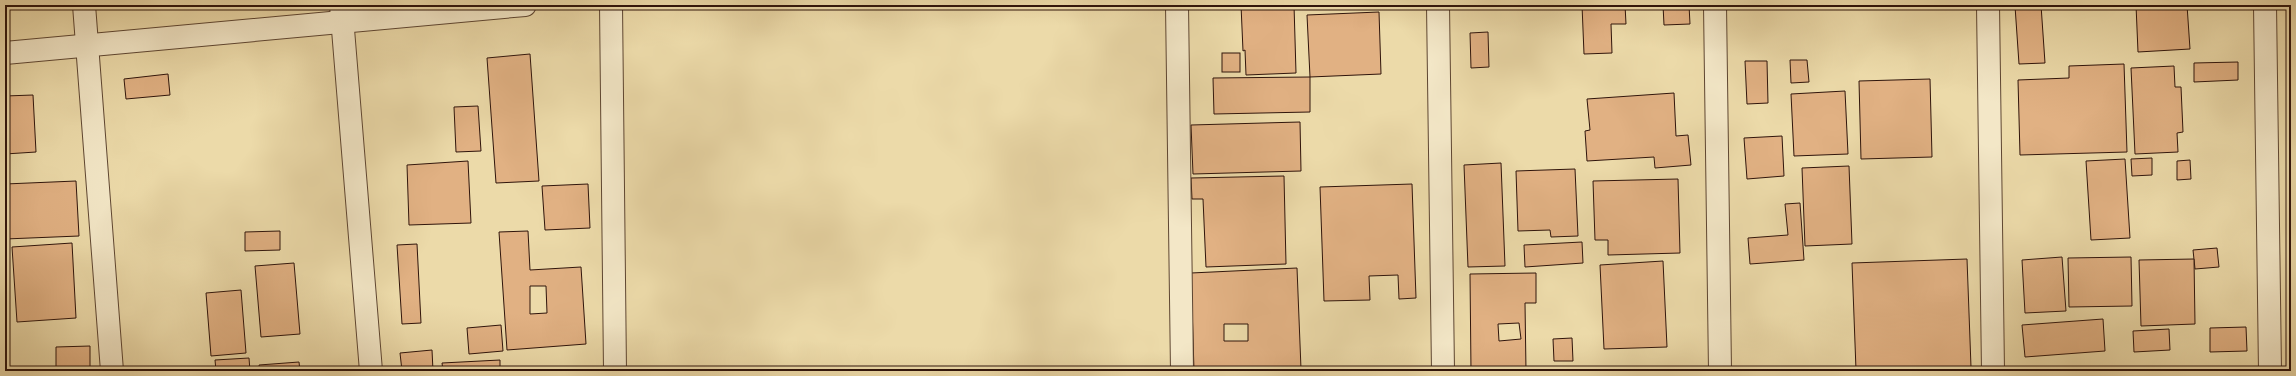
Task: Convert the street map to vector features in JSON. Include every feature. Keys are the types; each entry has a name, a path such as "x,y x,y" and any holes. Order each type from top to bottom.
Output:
{"street":[{"path":"84,5 112,371"},
{"path":"5,53 87,45 342,13 525,5"},
{"path":"611,5 615,371"},
{"path":"1177,5 1182,371"},
{"path":"1438,5 1443,371"},
{"path":"1715,5 1720,371"},
{"path":"1988,5 1993,371"},
{"path":"2265,5 2270,371"},
{"path":"342,13 371,371"}],"building":[{"path":"1241,5 1294,5 1296,73 1246,75 1245,50 1243,51"},
{"path":"1582,5 1625,5 1626,24 1611,24 1612,53 1584,54"},
{"path":"1663,5 1689,5 1690,24 1664,25"},
{"path":"2041,5 2045,63 2019,64 2015,6"},
{"path":"2136,5 2187,5 2190,49 2138,52"},
{"path":"1379,12 1381,74 1310,77 1307,15"},
{"path":"1488,32 1489,67 1471,68 1470,33"},
{"path":"1222,53 1240,53 1240,72 1222,72"},
{"path":"530,54 539,181 496,183 487,58"},
{"path":"1790,60 1807,60 1809,82 1791,83"},
{"path":"1745,61 1767,61 1768,103 1747,104"},
{"path":"2238,62 2238,80 2194,82 2194,63"},
{"path":"2124,64 2127,152 2020,155 2018,80 2069,78 2069,66"},
{"path":"2174,66 2175,87 2181,87 2183,132 2177,133 2178,152 2135,154 2131,68"},
{"path":"168,74 170,95 126,99 124,79"},
{"path":"1310,77 1310,112 1214,114 1213,78"},
{"path":"1930,79 1932,157 1861,159 1859,81"},
{"path":"1845,91 1848,154 1794,156 1791,94"},
{"path":"1674,93 1676,136 1688,135 1691,165 1655,168 1654,157 1587,161 1585,131 1590,130 1587,99"},
{"path":"33,95 36,152 5,154 5,96"},
{"path":"478,106 481,151 456,152 454,107"},
{"path":"1300,122 1301,171 1193,174 1191,125"},
{"path":"1782,136 1784,176 1747,179 1744,138"},
{"path":"2152,158 2152,175 2132,176 2131,159"},
{"path":"2125,159 2130,238 2091,240 2086,161"},
{"path":"2190,160 2191,179 2177,180 2177,161"},
{"path":"468,161 471,223 409,225 407,165"},
{"path":"1501,163 1505,266 1468,267 1464,165"},
{"path":"1849,166 1852,244 1805,246 1802,168"},
{"path":"1575,169 1578,236 1551,237 1550,230 1518,231 1516,171"},
{"path":"1284,176 1286,264 1206,267 1203,199 1192,199 1191,178"},
{"path":"1678,179 1680,253 1608,255 1608,240 1595,240 1593,181"},
{"path":"76,181 79,236 5,239 5,184"},
{"path":"588,184 590,228 545,230 542,186"},
{"path":"1412,184 1416,298 1399,299 1398,275 1369,276 1370,300 1324,301 1320,187"},
{"path":"1800,203 1804,260 1750,264 1748,238 1788,235 1785,204"},
{"path":"280,231 280,250 245,251 245,232"},
{"path":"528,231 530,270 581,267 586,344 507,350 499,232","holes":["530,286 546,286 547,313 530,314"]},
{"path":"1582,242 1583,263 1525,267 1524,245"},
{"path":"72,243 76,318 17,322 12,247"},
{"path":"417,244 421,323 402,324 397,245"},
{"path":"2217,248 2219,267 2195,269 2193,250"},
{"path":"2062,257 2066,311 2025,313 2022,260"},
{"path":"2131,257 2132,306 2069,307 2068,258"},
{"path":"1967,259 1971,367 1856,370 1852,263"},
{"path":"2194,259 2195,324 2141,326 2139,260"},
{"path":"1663,261 1667,347 1604,349 1600,265"},
{"path":"294,263 300,334 261,337 255,266"},
{"path":"1297,268 1301,369 1194,371 1191,273","holes":["1224,324 1248,324 1248,341 1224,341"]},
{"path":"1536,273 1536,303 1525,303 1526,371 1471,371 1470,274","holes":["1519,323 1521,339 1499,341 1498,324"]},
{"path":"241,290 246,353 211,356 206,293"},
{"path":"2103,319 2105,351 2025,357 2022,325"},
{"path":"501,325 503,351 469,354 467,328"},
{"path":"2246,327 2247,351 2210,352 2210,328"},
{"path":"2169,329 2170,350 2134,352 2133,331"},
{"path":"1572,338 1573,361 1554,361 1553,339"},
{"path":"90,346 90,371 56,371 56,347"},
{"path":"432,350 433,371 402,371 400,353"},
{"path":"249,358 250,371 216,371 215,360"},
{"path":"500,360 500,371 443,371 442,363"},
{"path":"299,362 300,371 260,371 259,365"}]}
